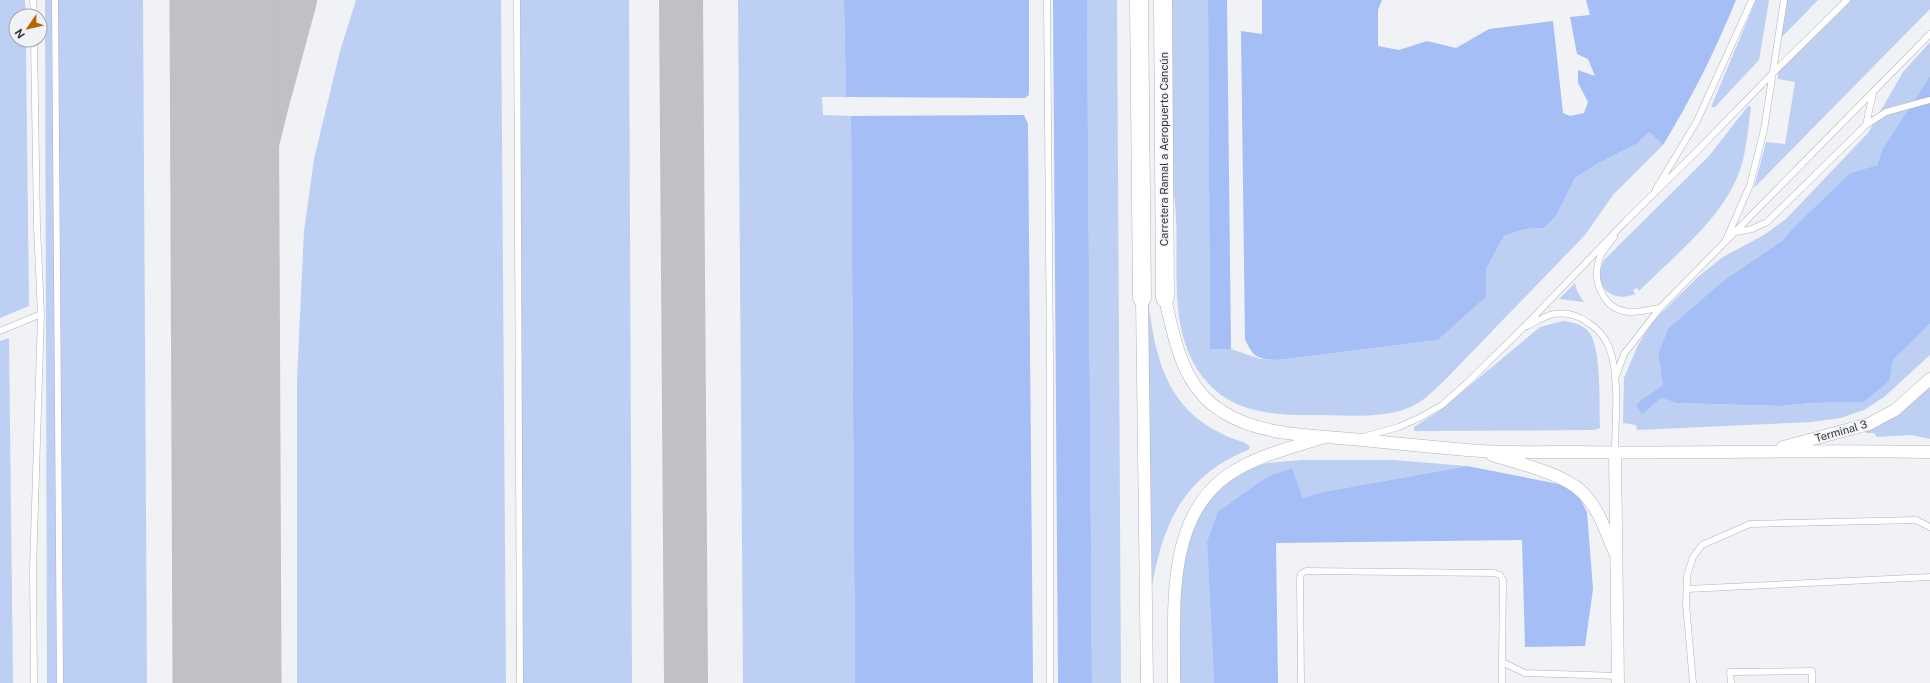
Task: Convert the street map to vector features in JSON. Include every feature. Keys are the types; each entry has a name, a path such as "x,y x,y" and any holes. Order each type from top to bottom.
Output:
{"main road":[{"name":"Carretera Ramal a Aeropuerto Cancún","path":"1139,0 1142,298"},
{"name":"Carretera Ramal a Aeropuerto Cancún","path":"1163,0 1165,298"}],"street":[{"path":"1142,298 1147,683"},
{"path":"1165,298 1173,334 1182,363 1193,383 1220,411 1238,421 1259,428 1324,437 1482,451 1615,453 1867,450 1930,452"},
{"name":"Terminal 3","path":"1764,452 1869,424 1895,410 1930,379"},
{"path":"1174,683 1175,582 1184,537 1199,506 1212,488 1229,475 1270,454 1324,437"},
{"path":"1482,451 1560,477 1575,485 1593,505 1617,559"},
{"path":"1615,453 1619,681"}],"lane":[{"path":"55,0 60,683"},
{"path":"517,0 520,683"},
{"path":"1047,0 1050,364 1050,683"},
{"path":"1651,198 1697,121 1752,0"},
{"path":"1725,243 1750,185 1764,130 1784,0"},
{"path":"1356,439 1399,427 1442,405 1524,327 1626,221 1651,198 1772,74 1847,0"},
{"path":"1615,379 1624,354 1660,308 1930,34"},
{"path":"34,48 37,219 41,314 33,569 34,683"},
{"path":"1866,125 1873,92"},
{"path":"1736,232 1752,229 1767,222 1866,125 1886,112 1930,100"},
{"path":"1626,221 1599,259 1596,273 1597,283 1606,299 1619,310 1633,312 1660,308"},
{"path":"0,331 41,314"},
{"path":"1524,327 1549,316 1561,314 1580,317 1592,325 1603,336 1610,350 1615,379 1615,453"},
{"path":"1693,683 1687,589 1689,566 1693,556 1702,545 1750,524 1916,520 1930,527"},
{"path":"1301,683 1300,580 1301,574 1306,571 1494,573 1500,575 1503,580 1502,683"},
{"path":"1687,589 1930,577"},
{"path":"1502,662 1525,673 1619,681"},
{"path":"1730,683 1730,672 1812,671 1812,683"}],"shaded area":[{"path":"0,0 25,0 26,8 8,8 8,48 26,48 29,306 0,318"},
{"path":"45,0 143,0 147,683 47,683 45,48 48,48 48,8 45,8"},
{"path":"356,0 501,0 506,683 297,683 297,379 304,231 314,159 340,51"},
{"path":"518,0 629,0 632,683 522,683"},
{"path":"738,0 844,0 846,97 822,97 823,115 851,116 855,683 743,683"},
{"path":"844,0 1029,0 1029,95 1025,98 846,97"},
{"path":"1053,0 1087,0 1092,683 1058,683"},
{"path":"1087,0 1117,0 1121,683 1092,683"},
{"path":"1171,0 1208,0 1210,349 1231,349 1260,359 1279,360 1438,340 1486,297 1486,269 1504,236 1525,229 1544,228 1556,216 1575,178 1597,164 1638,143 1649,132 1663,145 1613,195 1585,235 1444,381 1418,403 1408,408 1386,414 1360,416 1297,415 1269,413 1255,410 1229,400 1207,382 1194,364 1186,345 1180,324 1177,281 1176,217 1172,166"},
{"path":"1208,0 1227,0 1231,349 1210,349"},
{"path":"1262,0 1382,0 1378,10 1378,46 1399,50 1427,41 1456,48 1489,29 1553,21 1563,113 1570,116 1584,113 1588,102 1578,83 1578,70 1595,76 1588,59 1577,54 1570,17 1590,15 1586,0 1736,0 1720,38 1702,74 1663,145 1649,132 1638,143 1597,164 1575,178 1556,216 1544,228 1525,229 1504,236 1486,269 1486,297 1438,340 1279,360 1258,357 1251,351 1245,339 1241,31 1262,34"},
{"path":"1756,0 1769,0 1759,60 1715,107 1711,107"},
{"path":"1786,0 1818,0 1781,38"},
{"path":"1850,0 1930,0 1930,9 1754,188 1766,142 1785,144 1795,82 1778,79 1778,72"},
{"path":"1930,42 1930,76 1883,148 1877,165 1850,173 1792,229 1782,241 1727,278 1658,355 1663,385 1645,397 1661,398 1676,403 1780,406 1812,403 1864,402 1888,381 1893,360 1930,324 1930,355 1884,397 1864,410 1841,418 1811,422 1637,430 1636,425 1623,423 1624,378 1638,345 1653,321 1699,276 1723,257 1764,235 1786,219 1868,133 1903,72"},
{"path":"1930,76 1930,324 1893,360 1889,381 1864,402 1812,403 1780,406 1676,403 1661,398 1642,414 1636,405 1663,385 1658,355 1668,329 1727,278 1782,241 1792,229 1850,173 1877,165 1883,148"},
{"path":"1748,106 1751,107 1746,145 1741,167 1734,185 1711,219 1683,249 1639,291 1637,288 1633,290 1635,294 1618,296 1611,294 1602,284 1600,277 1604,260 1709,156"},
{"path":"1024,115 1028,124 1033,683 855,683 851,116"},
{"path":"1575,283 1577,291 1584,302 1559,299"},
{"path":"1148,300 1153,334 1162,367 1168,382 1177,397 1188,410 1202,422 1216,431 1244,442 1250,447 1248,450 1225,461 1207,474 1191,489 1179,506 1169,525 1162,545 1151,592"},
{"path":"1563,321 1580,325 1588,331 1596,349 1599,377 1600,428 1594,430 1414,431 1414,427 1439,411 1540,327"},
{"path":"9,338 13,683 0,683 0,341"},
{"path":"1930,383 1930,439 1911,435 1877,437 1874,433 1866,433 1865,430"},
{"path":"1302,460 1393,460 1467,466 1323,492 1303,498 1292,468 1207,542 1214,683 1181,683 1178,674 1181,608 1179,583 1190,531 1217,487 1248,468 1268,463"},
{"path":"1467,466 1574,487 1587,512 1593,589 1585,646 1525,647 1522,540 1276,543 1278,683 1214,683 1207,542 1218,512 1267,477 1292,468 1303,498 1323,492"}],"taxiway":[{"path":"225,275 266,107 295,0"},
{"path":"681,0 686,683"}],"runway":[{"path":"224,0 227,683"}]}
